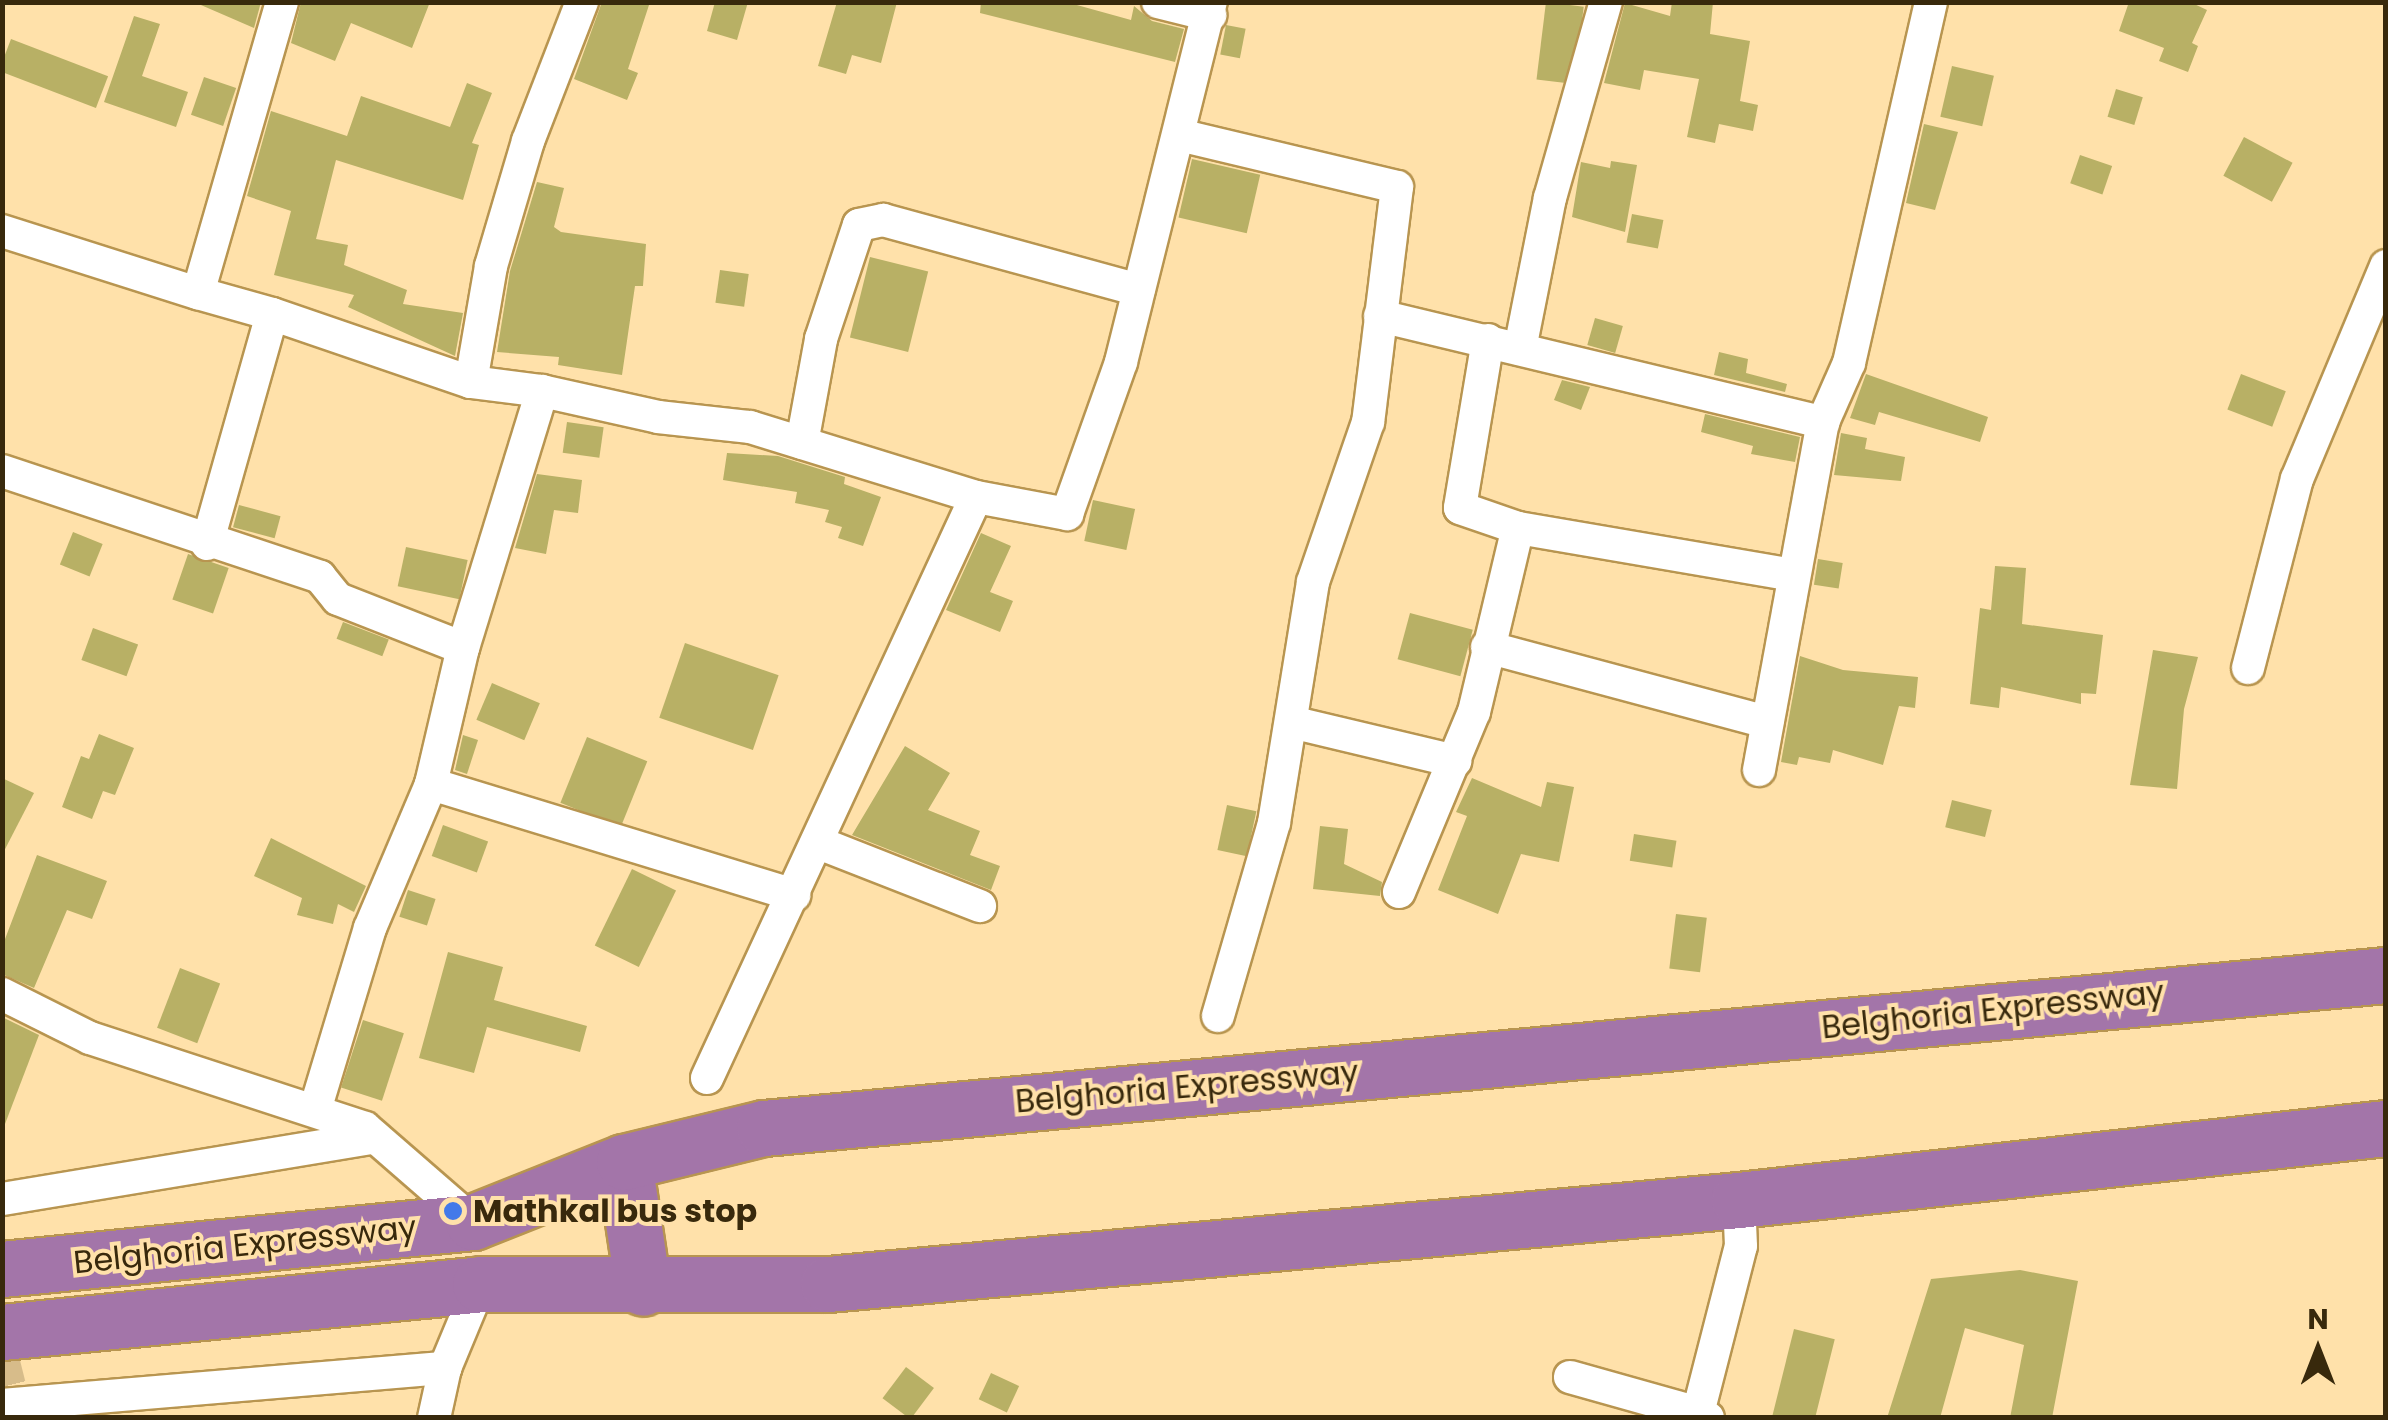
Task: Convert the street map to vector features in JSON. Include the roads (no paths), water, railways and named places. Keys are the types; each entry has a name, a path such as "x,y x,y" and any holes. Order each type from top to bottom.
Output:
{"highway":[{"name":"Belghoria Expressway","path":"2,1269 473,1222 624,1162 764,1128 2386,975"},
{"name":"Belghoria Expressway","path":"2,1332 480,1284 643,1288 828,1284 1739,1200 2386,1128"},
{"path":"624,1162 643,1288"}],"street":[{"path":"198,293 282,2"},
{"path":"471,382 490,266 528,142 582,2"},
{"path":"2,231 272,314 471,382 542,390 658,417 750,427 976,497 1067,514 1139,290 1210,9 1158,2"},
{"path":"1606,2 1504,344 1460,508 1518,528 1792,575"},
{"path":"1759,770 1823,422 1849,363 1931,2"},
{"path":"1179,135 1397,186 1368,422 1314,582 1274,823 1218,1016"},
{"path":"802,443 821,339 846,248 860,225 882,220 1139,290"},
{"path":"2248,668 2297,479 2385,270"},
{"path":"206,544 272,314"},
{"path":"1380,316 1823,422"},
{"path":"315,1110 370,928 431,784 462,648 542,390"},
{"path":"2,472 206,544 320,576 338,598 462,648"},
{"path":"707,1078 976,497"},
{"path":"1400,892 1456,762 1518,528"},
{"path":"1487,647 1767,722"},
{"path":"1291,722 1456,762"},
{"path":"431,784 794,895"},
{"path":"818,842 980,906"},
{"path":"2,994 90,1038 315,1110 375,1137 473,1222"},
{"path":"2,1199 375,1137"},
{"path":"1570,1377 1703,1415 1741,1246 1739,1200"},
{"path":"434,1418 445,1368 480,1284"},
{"path":"2,1405 445,1368"}],"tunnel":[{"path":"2,1354 14,1402"}],"place":[{"name":"Mathkal bus stop","path":"453,1211"}]}
